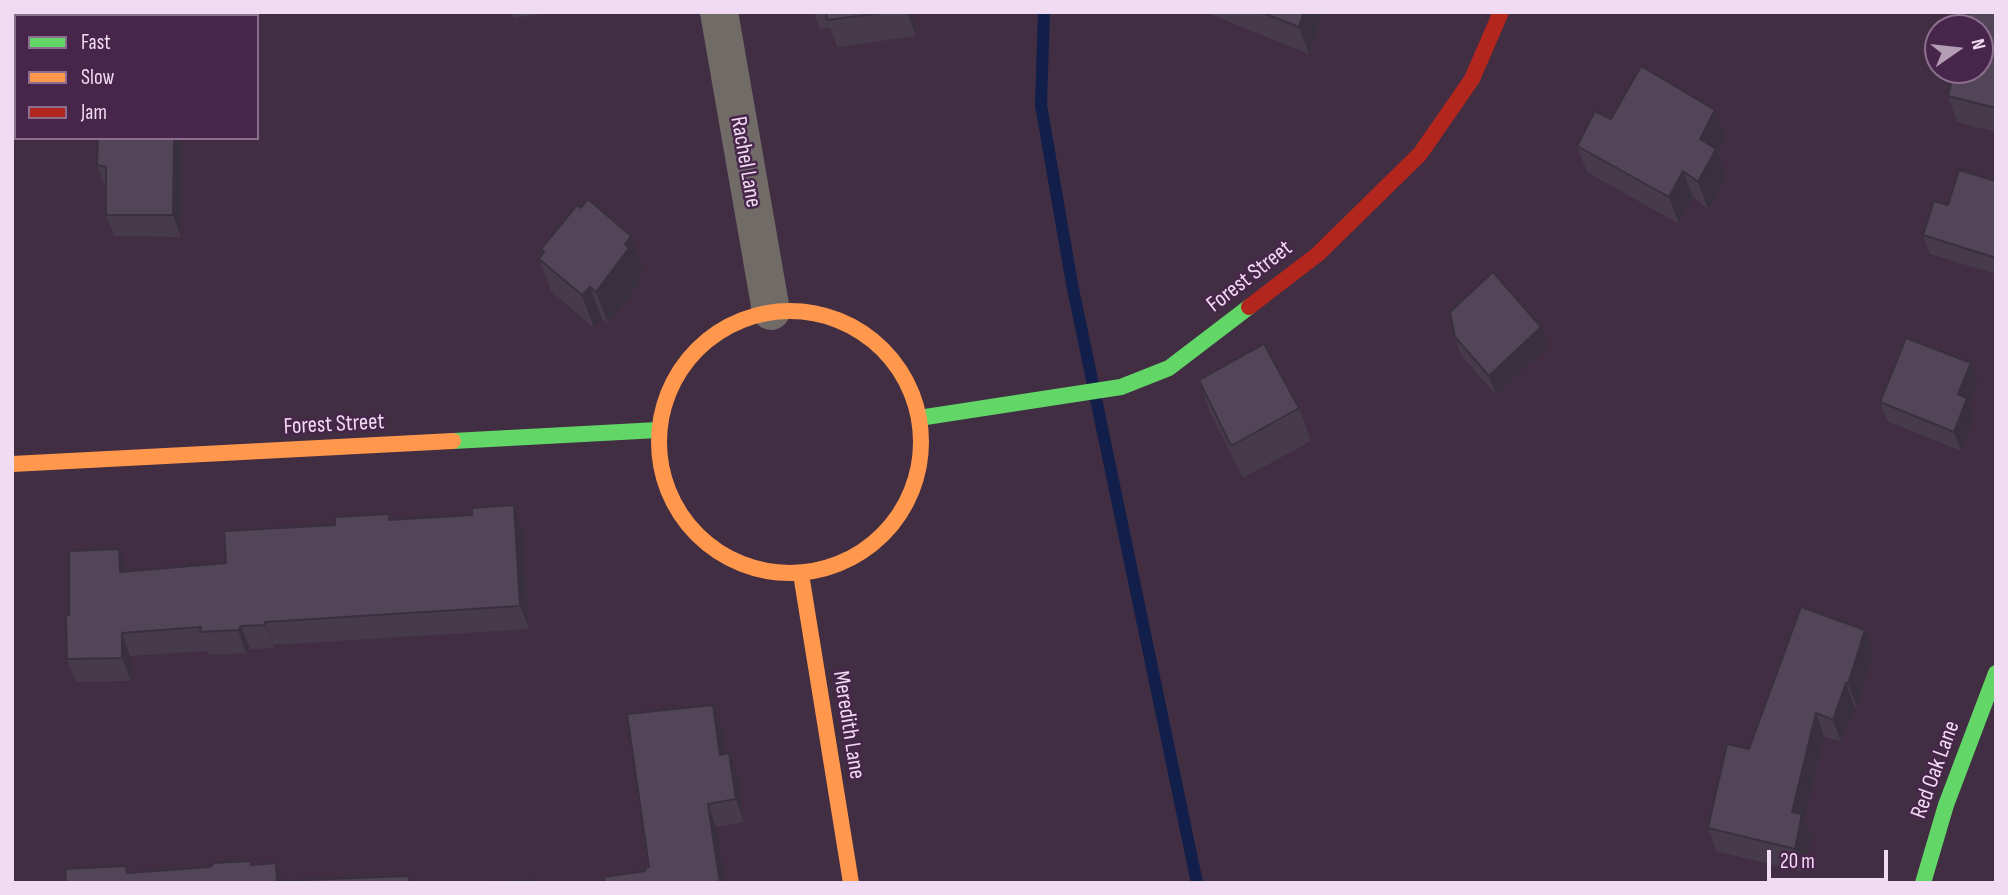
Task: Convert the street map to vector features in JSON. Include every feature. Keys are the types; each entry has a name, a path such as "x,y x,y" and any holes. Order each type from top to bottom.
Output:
{"street":[{"name":"Rachel Lane","path":"719,12 771,311"},
{"name":"Forest Street","path":"919,418 1121,387 1169,368 1318,254 1420,154 1472,79 1501,12"},
{"path":"771,311 812,312 849,324 882,348 906,380 919,418 921,461 907,504 880,539 844,564 801,575 755,570 714,551 682,518 662,477 659,430 666,396 683,365 707,339 737,321 771,311"},
{"name":"Forest Street","path":"12,464 659,430"},
{"name":"Meredith Lane","path":"801,575 851,883"},
{"name":"Red Oak Lane","path":"1923,883 1946,805 1996,673"}],"building":[{"path":"64,12 157,12 157,14"},
{"path":"826,12 888,12 827,20"},
{"path":"1261,12 1304,12 1299,27"},
{"path":"1996,12 1996,108 1948,96 1951,84 1994,84 1994,14 1968,14"},
{"path":"1641,66 1715,110 1700,139 1716,149 1698,182 1683,171 1669,197 1577,146 1595,111 1611,119"},
{"path":"98,140 174,140 173,215 106,215 106,167 97,165"},
{"path":"1959,170 1996,181 1996,258 1923,235 1934,201 1948,205"},
{"path":"588,199 631,236 625,244 629,248 596,292 590,287 582,295 539,259 544,252 541,249 577,205 581,208"},
{"path":"1493,272 1541,327 1489,376 1455,337 1450,312"},
{"path":"1906,338 1971,363 1958,394 1967,398 1954,432 1880,402"},
{"path":"1264,344 1299,408 1231,446 1199,380"},
{"path":"514,505 520,606 265,622 265,625 241,626 238,630 200,632 201,627 122,633 122,658 67,659 69,551 119,549 120,572 226,563 224,531 335,525 335,517 389,514 389,520 472,515 472,508"},
{"path":"1801,607 1865,630 1833,720 1816,713 1792,812 1802,814 1795,849 1708,828 1727,744 1749,749"},
{"path":"713,705 720,755 729,753 736,799 708,804 720,883 605,883 604,877 645,871 645,868 649,867 627,714"},
{"path":"250,861 251,865 276,863 277,881 409,876 409,883 66,883 65,869 126,866 127,873"},
{"path":"535,880 535,883 467,883"}],"waterway":[{"path":"1044,12 1041,105 1072,284 1197,883"}],"traffic: fast":[{"path":"919,418 1121,387 1169,368 1249,307"},
{"path":"453,441 658,430"},
{"path":"1923,883 1946,805 1996,673"}],"traffic: slow":[{"path":"777,311 803,311 828,316 852,326 883,349 906,380 916,404 921,442 916,480 906,504 883,535 852,558 828,568 803,573 777,573 752,568 728,558 697,535 674,504 664,480 659,455 659,429 664,404 674,380 697,349 728,326 752,316 777,311"},
{"path":"12,464 453,441"},
{"path":"801,574 851,883"}],"traffic: jam":[{"path":"1249,307 1318,254 1420,154 1472,79 1501,12"}]}
